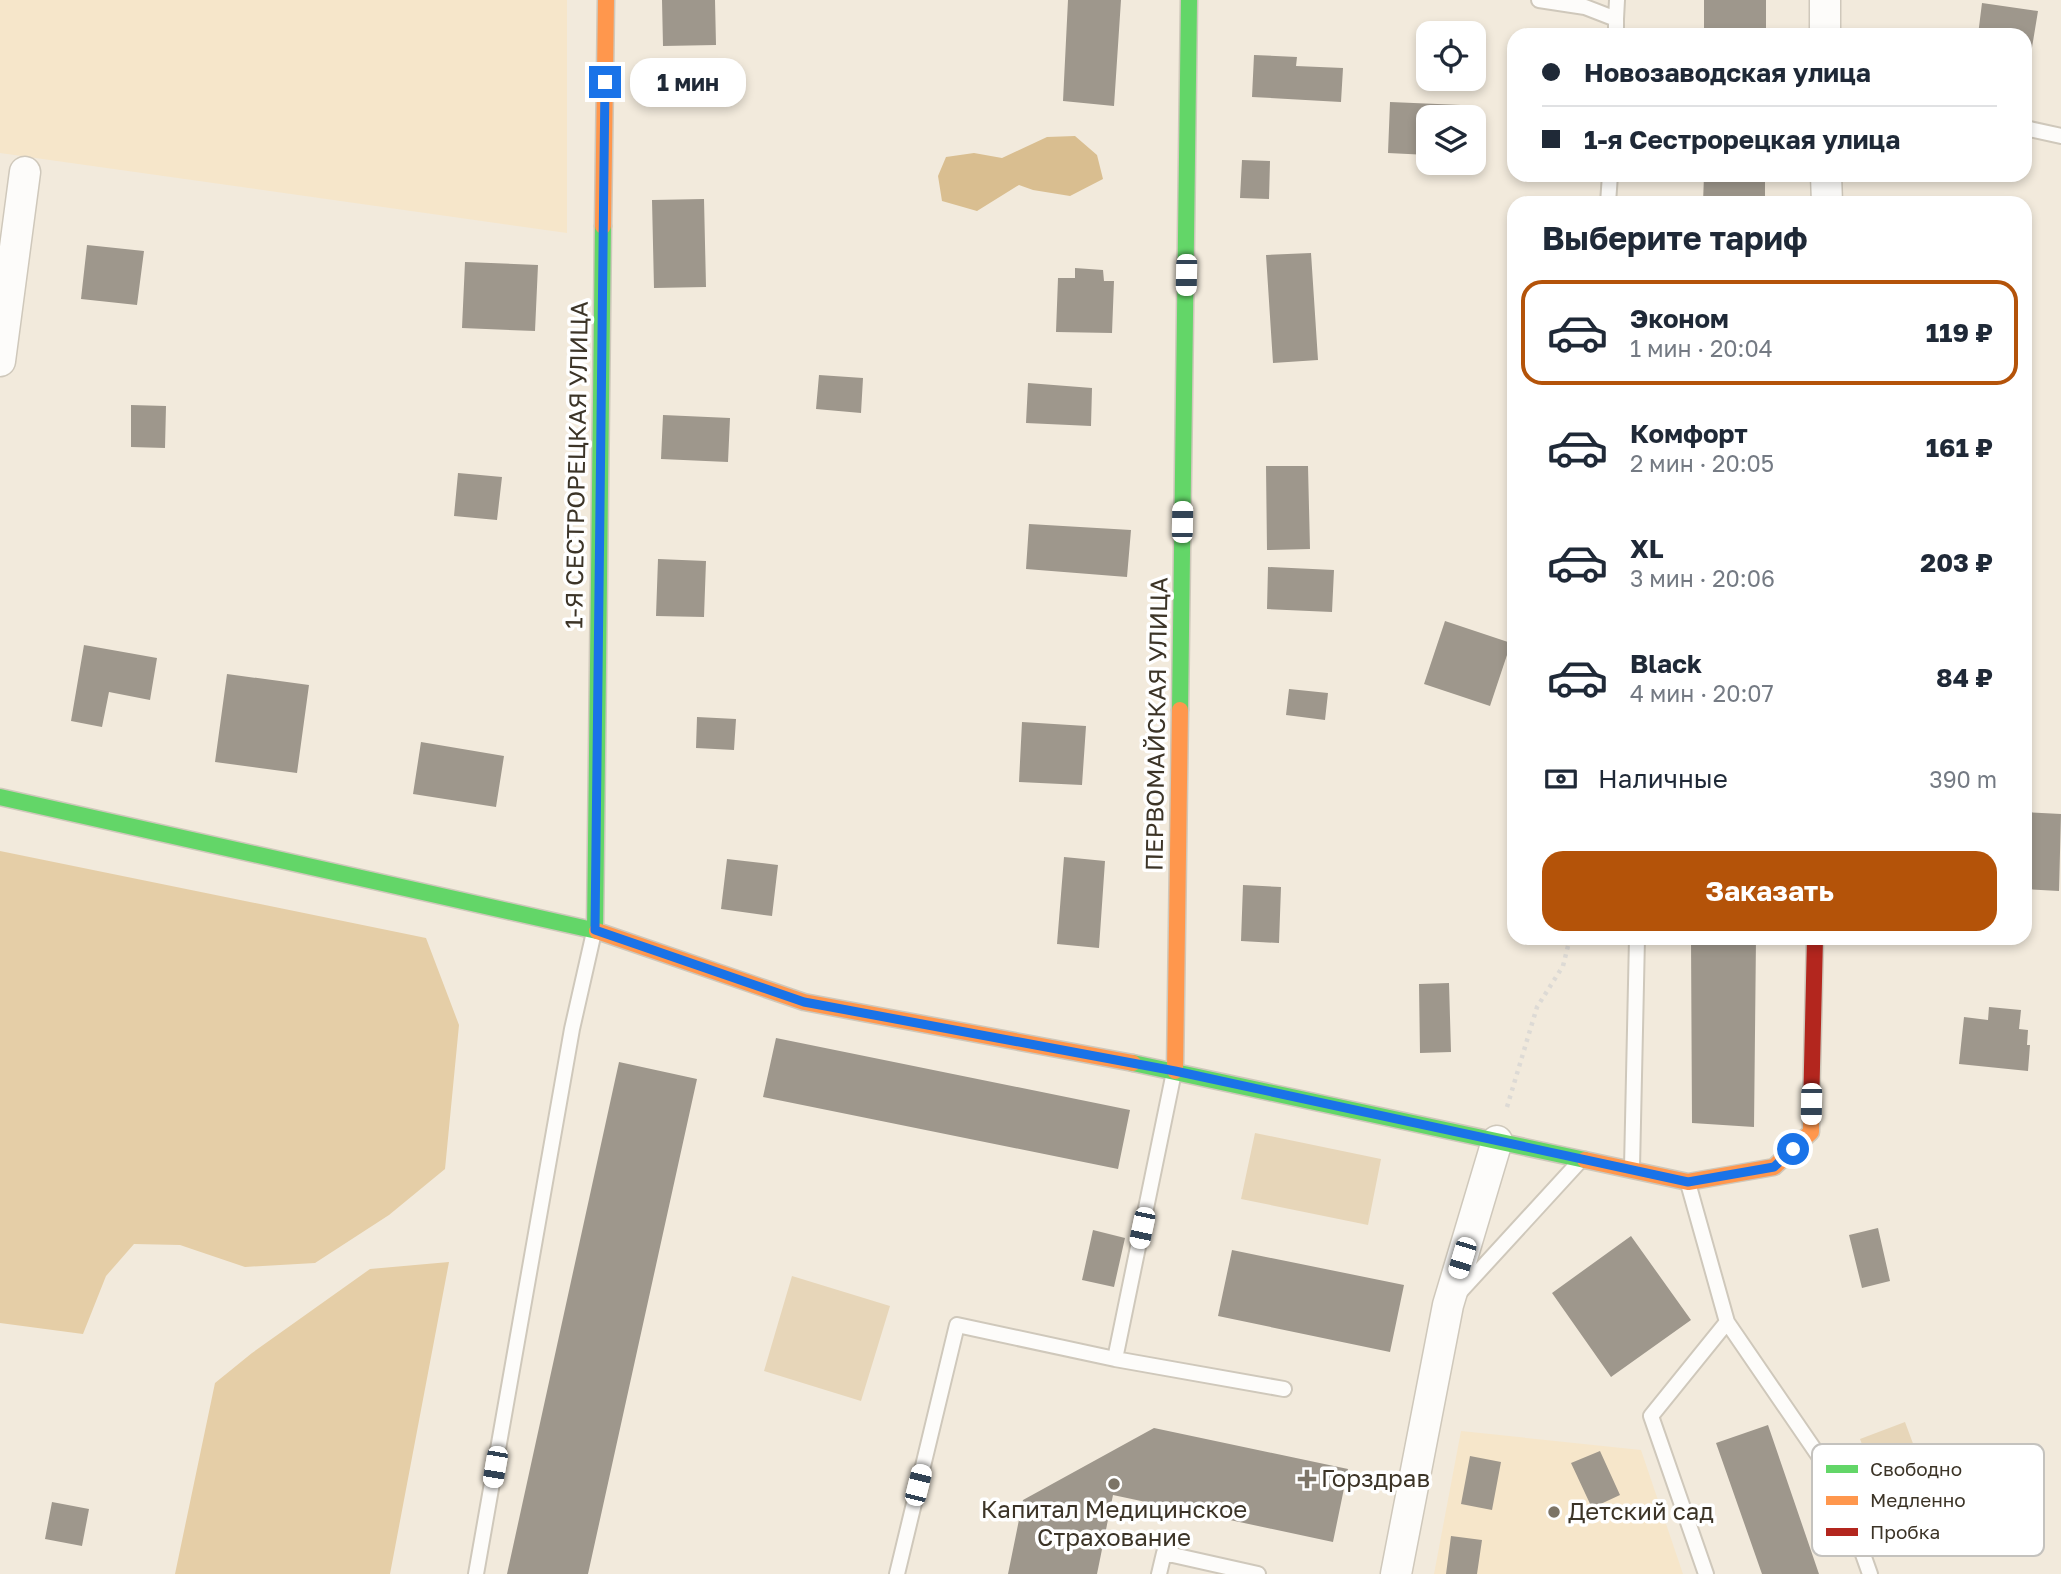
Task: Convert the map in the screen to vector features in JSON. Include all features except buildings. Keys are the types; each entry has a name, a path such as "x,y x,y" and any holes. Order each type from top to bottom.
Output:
{"street":[{"name":"1-Я СЕСТРОРЕЦКАЯ УЛИЦА","path":"595,930 606,0"},
{"name":"ПЕРВОМАЙСКАЯ УЛИЦА","path":"1175,1071 1189,0"},
{"path":"1825,0 1825,28"},
{"path":"0,361 25,172"},
{"path":"0,797 595,930 804,1002 1175,1071 1688,1182 1774,1167 1811,1132 1815,945"},
{"path":"1396,1574 1448,1305 1497,1141"}],"lane":[{"path":"1539,0 1585,7 1616,19"},
{"path":"1616,28 1617,0"},
{"path":"2032,130 2061,136"},
{"path":"476,1574 570,1042 595,930"},
{"path":"1632,1170 1637,945"},
{"path":"1115,1359 1175,1071"},
{"path":"1448,1305 1582,1159"},
{"path":"1688,1182 1727,1322 1812,1446"},
{"path":"1706,1574 1651,1416 1727,1322"},
{"path":"897,1574 957,1325 1115,1359 1284,1389"},
{"path":"1159,1574 1164,1553 1258,1574"},
{"path":"1864,1556 1870,1574"}],"path":[{"path":"1497,1141 1536,1007 1563,966 1568,945"}],"shaded area":[{"path":"0,0 567,0 567,233 0,153"},
{"path":"1075,136 1097,155 1103,179 1070,196 1019,185 977,211 942,201 938,176 946,157 974,153 1002,158 1047,137"},
{"path":"0,851 426,938 459,1025 445,1169 389,1215 315,1263 245,1267 180,1245 134,1244 106,1276 83,1334 0,1323"},
{"path":"1255,1133 1381,1159 1368,1225 1241,1199"},
{"path":"449,1262 390,1574 175,1574 215,1383 252,1353 370,1269"},
{"path":"792,1276 890,1306 861,1401 764,1371"},
{"path":"1905,1422 1913,1444 1862,1444 1860,1439"},
{"name":"Детский сад","path":"1461,1431 1641,1450 1683,1574 1434,1574"}],"traffic: fast":[{"path":"1180,710 1189,0"},
{"path":"595,930 603,226"},
{"path":"0,797 597,931"},
{"path":"1133,1063 1585,1160"}],"traffic: slow":[{"path":"603,226 606,0"},
{"path":"1175,1071 1180,710"},
{"path":"597,931 804,1002 1133,1063"},
{"path":"1585,1160 1688,1182 1774,1167 1811,1132 1811,1110"}],"traffic: jam":[{"path":"1811,1110 1815,945"}],"place":[{"name":"Горздрав","path":"1307,1479"},
{"name":"Капитал Медицинское Страхование","path":"1114,1484"},
{"name":"Детский сад","path":"1554,1512"}],"route":[{"path":"605,82 595,930 804,1002 1175,1071 1688,1182 1774,1167 1793,1149"}]}
